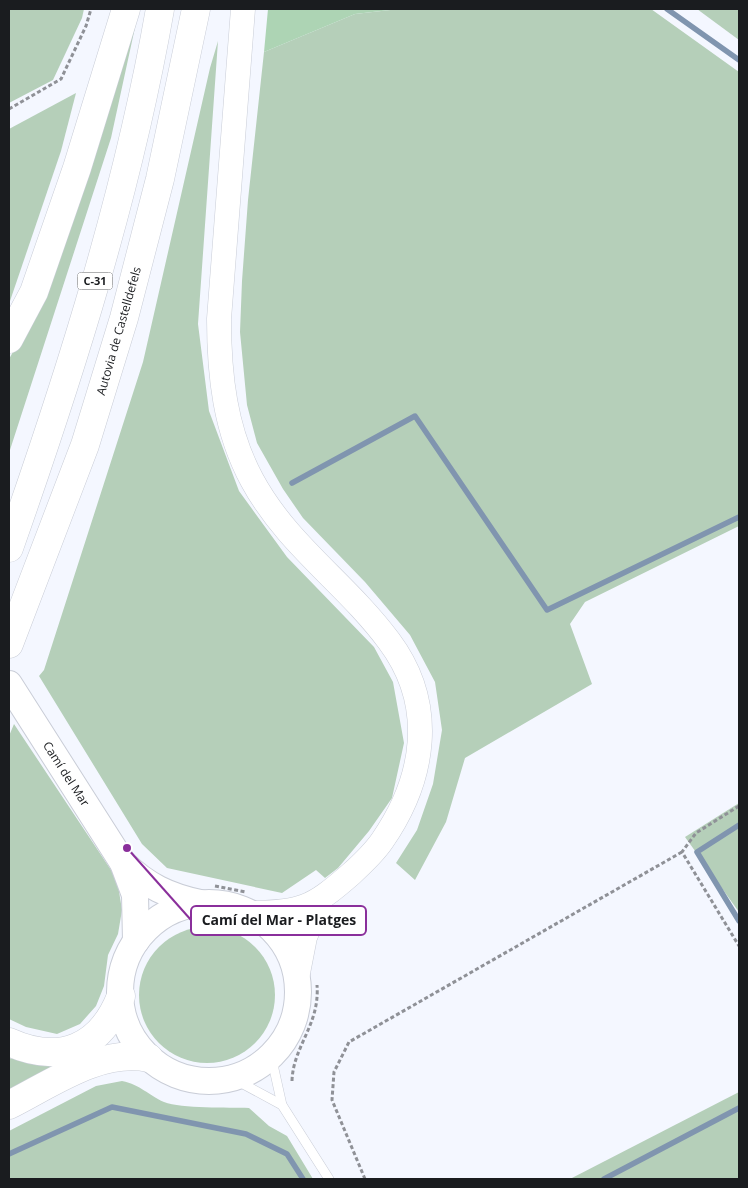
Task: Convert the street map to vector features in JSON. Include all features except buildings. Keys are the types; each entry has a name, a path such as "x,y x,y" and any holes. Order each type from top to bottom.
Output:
{"highway":[{"path":"9,340 34,292 76,168 126,9"},
{"name":"C-31","path":"9,548 48,437 87,310 125,168 160,9"},
{"name":"Autovia de Castelldefels","path":"9,644 85,445 124,318 160,179 196,9"},
{"path":"9,1042 34,1051 50,1053 64,1052 79,1046 91,1040 103,1028 112,1016 121,996"},
{"path":"9,1105 104,1059 127,1055 149,1058"}],"main road":[{"name":"Camí del Mar","path":"9,684 123,863 135,895 136,941"},
{"name":"Camí del Mar","path":"123,863 141,880 180,899 206,895"},
{"path":"206,895 227,905 252,903 266,924 284,944 307,979 286,1038 273,1054 256,1068 232,1078 214,1082 190,1079 168,1070 149,1058 133,1041 125,1024 120,1006 125,964 136,941 147,927 159,918 187,906 206,895"}],"street":[{"path":"243,9 219,318 219,352 226,410 241,456 264,501 294,540 373,622 400,657 415,695 422,736 420,757 409,795 395,822 374,853 321,900 310,905 281,912 252,903"},
{"path":"307,979 306,937 321,900"}],"lane":[{"path":"273,1054 274,1070 282,1105 329,1179"},
{"path":"232,1078 282,1105"}],"path":[{"path":"9,109 61,79 86,26 91,9"},
{"path":"365,1179 332,1100 334,1072 349,1042 682,852 696,833 739,806"},
{"path":"682,852 739,946"},
{"path":"206,895 252,903"},
{"path":"292,1090 292,1073 297,1056 310,1029 317,1008 307,979"}],"green space":[{"path":"9,9 84,9 82,18 53,80 9,103"},
{"path":"139,9 111,138 9,453 9,359 25,331"},
{"path":"268,9 399,9 355,14 264,52"},
{"path":"399,9 651,9 739,72 739,526 585,602 570,624 592,684 465,758 446,822 415,880 396,863 417,830 433,784 442,730 435,682 410,635 365,582 303,518 283,489 257,443 247,405 240,332 248,200 264,52 355,14"},
{"path":"697,9 739,9 739,40"},
{"path":"218,41 198,324 209,411 239,491 287,557 374,647 393,682 404,743 392,798 369,831 338,868 325,878 316,870 282,893 167,868 142,844 39,676 44,670 143,362 210,68"},
{"path":"76,93 61,151 9,304 9,129"},
{"path":"14,724 117,879 122,910 118,934 108,955 104,986 96,1006 80,1024 57,1034 26,1027 9,1019 9,736"},
{"path":"739,803 739,912 685,837"},
{"path":"207,927 233,932 255,947 270,969 275,995 270,1021 255,1043 233,1058 207,1063 181,1058 159,1043 144,1021 139,995 144,969 159,947 181,932"},
{"path":"9,1058 36,1064 65,1064 9,1092"},
{"path":"122,1081 134,1085 164,1102 172,1104 193,1107 249,1108 269,1126 287,1136 313,1179 9,1179 9,1131 96,1086"},
{"path":"739,1092 739,1179 570,1179"}],"waterway":[{"path":"667,9 739,60"},
{"path":"292,483 415,416 547,610 739,517"},
{"path":"739,825 697,852 739,921"},
{"path":"9,1154 112,1107 246,1134 287,1154 303,1179"},
{"path":"604,1179 739,1108"}],"place":[{"name":"Camí del Mar - Platges","path":"127,848"}]}
